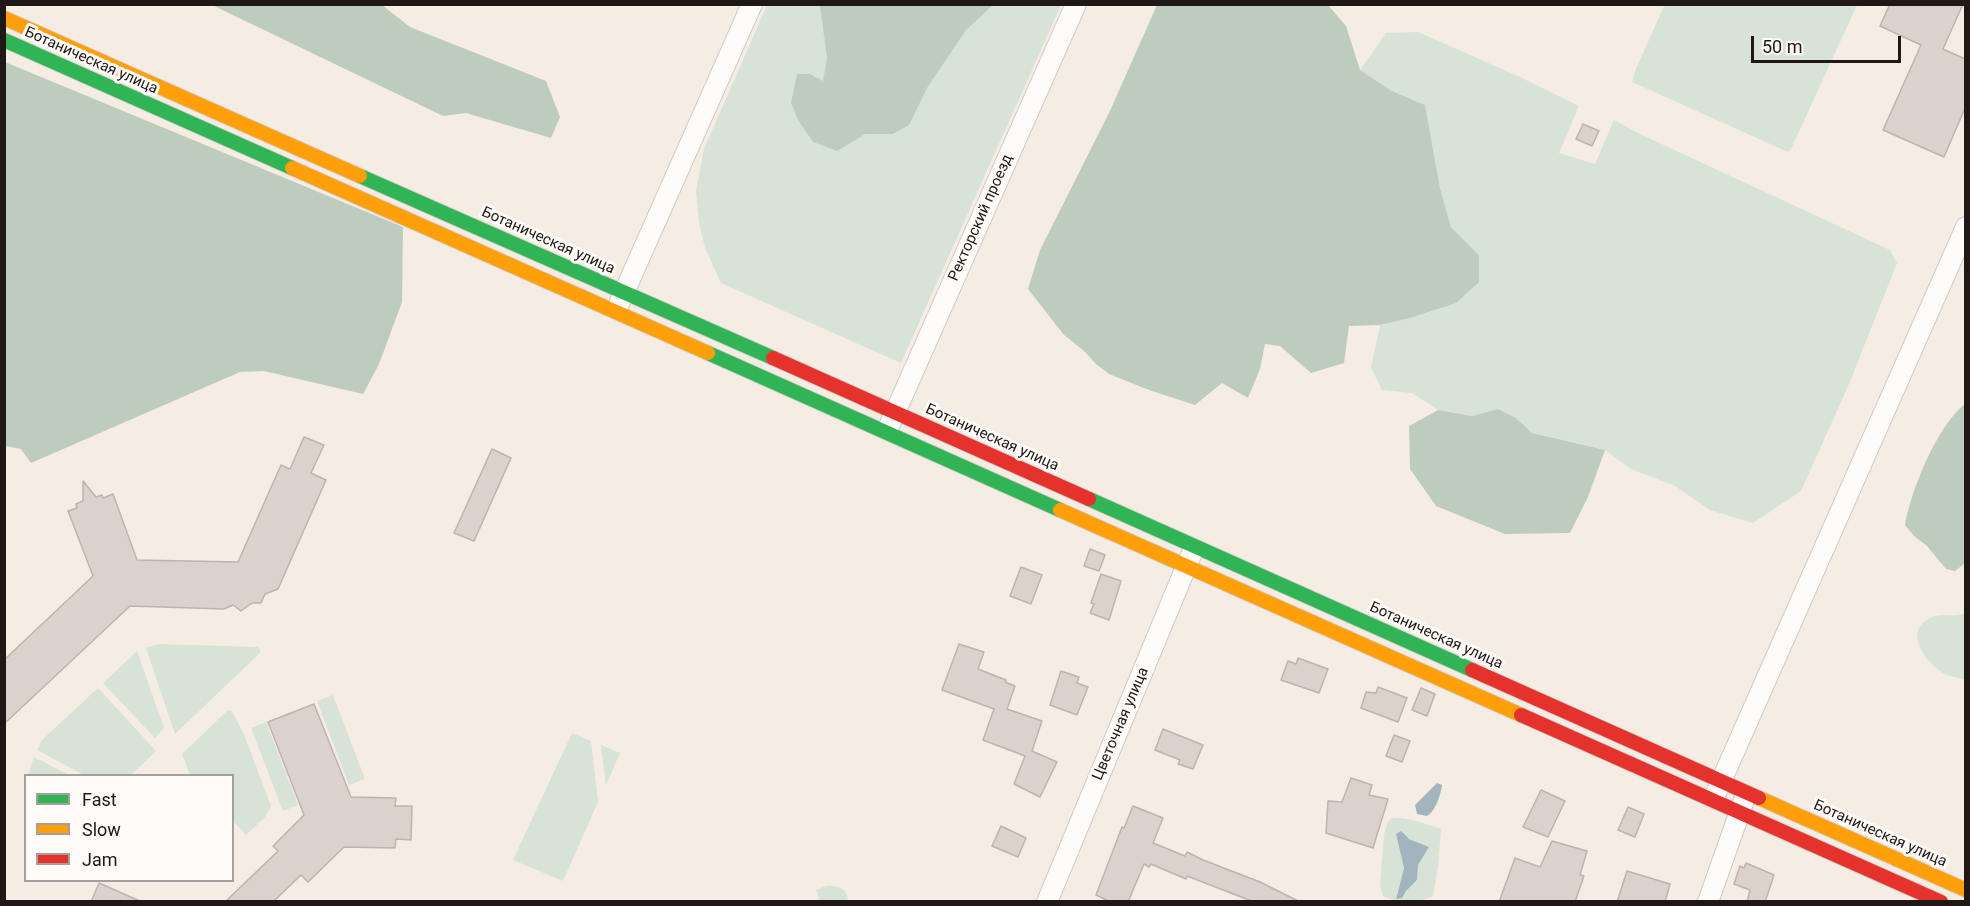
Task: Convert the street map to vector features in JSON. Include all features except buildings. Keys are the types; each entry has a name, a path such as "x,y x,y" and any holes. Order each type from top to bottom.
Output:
{"street":[{"path":"615,312 752,4"},
{"name":"Ректорский проезд","path":"886,432 1076,4"},
{"name":"Ботаническая улица","path":"4,18 1965,890"},
{"name":"Ботаническая улица","path":"4,40 1941,902"},
{"path":"1713,800 1965,227"},
{"name":"Цветочная улица","path":"1047,902 1195,546"},
{"path":"1708,902 1747,792"}],"green space":[{"path":"820,4 993,5 966,30 927,88 909,125 893,134 865,134 837,151 813,142 798,120 791,103 797,74 810,74 823,81 827,58"},
{"path":"1665,4 1857,5 1788,152 1632,82"},
{"path":"212,5 382,5 410,27 546,81 560,117 551,138 466,113 443,116"},
{"path":"767,5 1061,5 901,363 721,283 705,248 699,222 696,191 704,149"},
{"path":"1157,5 1328,5 1346,26 1360,70 1392,91 1425,105 1440,188 1451,227 1479,255 1479,282 1456,303 1380,325 1349,326 1344,363 1311,373 1280,346 1265,344 1260,369 1248,398 1222,383 1195,405 1109,374 1096,364 1064,335 1028,289 1040,250 1109,113"},
{"path":"1418,32 1579,106 1559,153 1595,164 1614,120 1890,250 1897,263 1849,384 1801,491 1753,523 1710,510 1675,486 1631,469 1605,450 1532,433 1516,418 1498,409 1472,416 1438,410 1412,393 1382,390 1371,368 1380,325 1410,318 1479,255 1451,227 1440,188 1425,105 1392,91 1360,70 1386,33"},
{"path":"5,62 403,227 402,302 379,364 363,394 264,371 240,372 31,463 21,449 5,446"},
{"path":"1965,404 1965,558 1964,564 1955,571 1946,569 1905,525 1919,477 1935,443 1955,414"},
{"path":"1498,409 1516,418 1532,433 1605,450 1588,497 1570,533 1505,534 1436,506 1410,469 1409,426 1438,410 1472,416"},
{"path":"1965,613 1965,680 1947,675 1932,665 1921,649 1918,633 1921,625 1928,619"},
{"path":"158,644 258,647 261,652 175,734 146,648"},
{"path":"137,651 164,728 155,738 103,683"},
{"path":"98,688 156,751 132,774 82,774 37,750 42,740"},
{"path":"333,695 365,779 349,785 317,701"},
{"path":"231,710 244,734 271,806 265,817 246,835 234,822 234,774 190,774 182,754 227,711"},
{"path":"266,722 298,805 283,811 251,728"},
{"path":"572,733 591,741 598,802 563,881 513,860"},
{"path":"601,745 620,753 606,785"},
{"path":"34,757 67,774 28,774"},
{"path":"1392,818 1404,819 1441,829 1433,896 1408,902 1383,896 1380,886 1387,823","holes":["1396,834 1429,847 1418,865 1417,881 1402,897 1397,894 1404,868"]},
{"path":"826,886 842,889 848,901 820,901 816,890"}],"water":[{"path":"1437,783 1442,785 1433,811 1427,816 1417,814 1415,805"},
{"path":"1401,831 1409,839 1429,847 1418,865 1417,880 1402,898 1396,899 1404,868 1396,834"}],"traffic: fast":[{"path":"4,40 292,168"},
{"path":"360,176 773,358"},
{"path":"708,353 1060,510"},
{"path":"1089,499 1472,670"}],"traffic: slow":[{"path":"4,18 360,176"},
{"path":"292,168 708,353"},
{"path":"1060,510 1521,715"},
{"path":"1759,798 1966,890"}],"traffic: jam":[{"path":"773,358 1089,499"},
{"path":"1472,670 1759,798"},
{"path":"1521,715 1941,902"}]}
